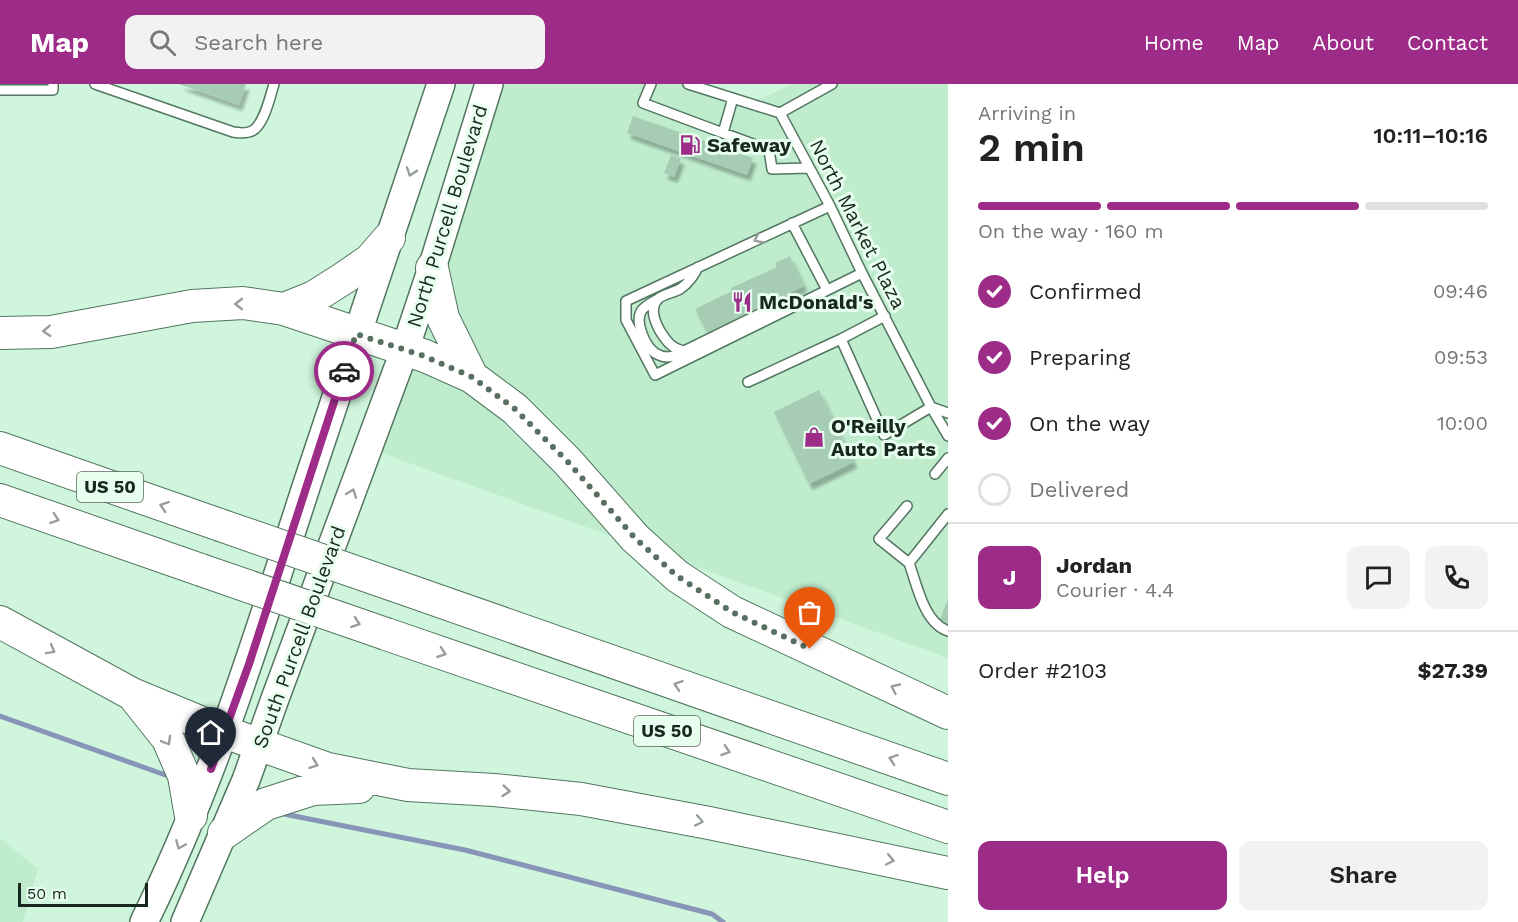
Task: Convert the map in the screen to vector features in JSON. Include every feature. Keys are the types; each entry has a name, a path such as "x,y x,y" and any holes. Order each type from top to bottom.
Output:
{"highway":[{"path":"285,309 314,297 344,278 370,260 389,238"},
{"path":"432,268 443,318 472,377"},
{"path":"0,333 51,332 192,306 243,303 285,309 424,356 472,377 515,409 568,462 635,538 677,576 732,612 948,713"},
{"name":"US 50","path":"0,448 948,779"},
{"name":"US 50","path":"0,500 948,827"},
{"path":"0,622 132,694 224,732 328,770 408,785"},
{"path":"132,694 168,740 184,776 191,816"},
{"path":"224,833 266,804 313,789 408,785 494,790 581,799 948,873"}],"main road":[{"path":"356,334 441,84"},
{"name":"North Purcell Boulevard","path":"405,349 489,84"},
{"name":"South Purcell Boulevard","path":"144,922 163,884 191,816 249,664 356,334"},
{"name":"South Purcell Boulevard","path":"185,922 259,745 405,349"}],"lane":[{"path":"0,90 52,90 52,84"},
{"path":"95,84 113,87 233,132 243,133 250,132 261,121 274,84"},
{"path":"651,84 643,103 769,150 772,169 809,168"},
{"path":"688,84 710,87 733,98 780,113 832,84"},
{"path":"723,133 733,98"},
{"name":"North Market Plaza","path":"780,113 948,436"},
{"path":"830,206 626,301 626,320 655,375 862,273"},
{"path":"792,223 828,290"},
{"path":"698,267 691,279 679,289 648,304 639,317 639,325 645,339 655,353 661,356 673,357 782,303 803,302"},
{"path":"658,299 653,312 657,326 667,342 685,351"},
{"path":"748,382 842,339 885,316"},
{"path":"842,339 884,435 931,407 948,413"},
{"path":"935,474 948,458"},
{"path":"907,506 879,539 909,563 928,616 941,629 948,631"},
{"path":"909,563 947,518"}],"shaded area":[{"path":"489,84 699,84 755,101 793,84 948,84 948,658 362,446"},
{"path":"0,838 38,869 23,922 0,922"}],"building":[{"path":"179,84 246,84 239,105"},
{"name":"Safeway","path":"633,116 753,158 747,175 627,133"},
{"path":"671,155 681,159 674,177 664,173"},
{"name":"McDonald's","path":"790,256 804,286 708,334 695,309 732,291 731,288 777,267 775,263"},
{"name":"O'Reilly Auto Parts","path":"819,390 854,462 809,484 774,412"},
{"path":"948,598 948,625 939,622"}],"waterway":[{"path":"0,716 171,777"},
{"path":"279,813 465,850 712,914 723,922"}],"way so far":[{"path":"344,371 356,334 424,356 472,377 515,409 568,462 635,538 677,576 732,612 810,649"}],"place":[{"name":"Safeway","path":"690,145"},
{"name":"McDonald's","path":"742,302"},
{"name":"O'Reilly Auto Parts","path":"814,437"}],"route":[{"path":"211,769 249,664 344,371"}]}
